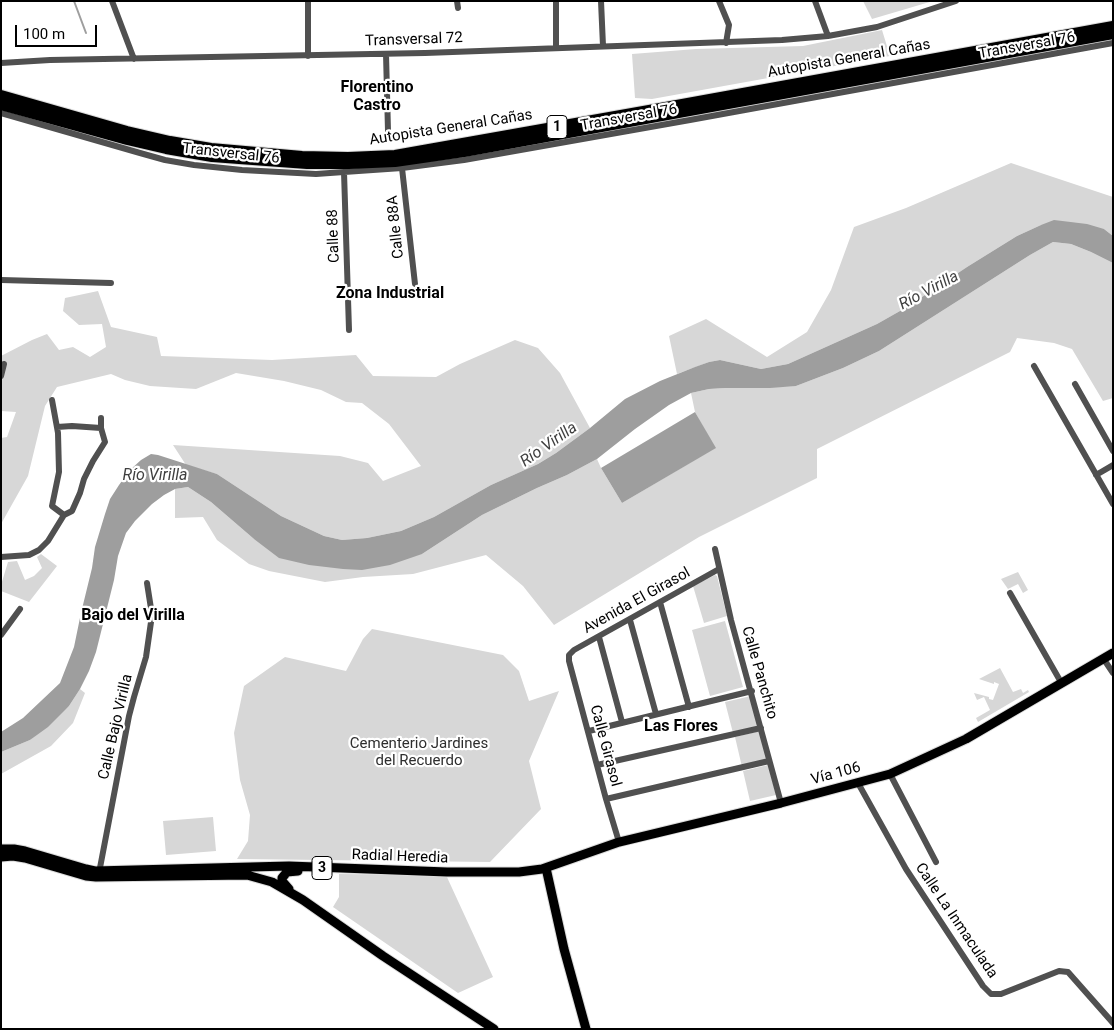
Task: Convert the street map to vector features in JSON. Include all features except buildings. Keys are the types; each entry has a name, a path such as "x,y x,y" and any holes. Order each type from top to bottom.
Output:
{"highway":[{"name":"Autopista General Cañas","path":"1,95 127,132 170,142 302,156 395,155 1113,26"},
{"name":"Autopista General Cañas","path":"1,105 126,140 212,157 307,164 395,162 464,152 1113,34"}],"main road":[{"name":"Vía 106","path":"546,868 619,842 782,803 890,774 966,739 1113,653"},
{"name":"Radial Heredia","path":"1,849 25,851 99,874 247,875 272,882 303,900 383,956 494,1029"},
{"name":"Radial Heredia","path":"1,857 13,856 24,858 86,876 289,866 443,872 519,872 546,868"},
{"path":"546,868 564,949 586,1029"},
{"path":"303,900 282,881 284,874 292,871 412,874 443,872"}],"street":[{"path":"112,1 134,59"},
{"path":"308,1 308,56"},
{"path":"556,1 556,48"},
{"path":"601,1 603,46"},
{"path":"719,1 729,25 726,43"},
{"path":"815,1 828,36"},
{"name":"Transversal 72","path":"1,62 386,54 782,40 828,36 876,27 956,1"},
{"name":"Transversal 76","path":"1,113 140,154 185,163 242,170 316,174 402,168 464,160 1113,43"},
{"path":"386,54 388,131"},
{"name":"Calle 88A","path":"402,168 415,284"},
{"name":"Calle 88","path":"344,172 349,330"},
{"path":"1,280 111,283"},
{"path":"1,376 4,364"},
{"path":"1034,366 1113,504"},
{"path":"1075,384 1113,451"},
{"path":"52,400 57,427 59,472 52,506 64,515"},
{"path":"1,557 29,555 39,550 48,541 64,515 72,512 84,479 105,442 101,428 101,418"},
{"path":"57,427 101,428"},
{"path":"1096,475 1113,465"},
{"name":"Calle Panchito","path":"715,549 731,620 782,803"},
{"name":"Avenida El Girasol","path":"569,656 574,650 719,569"},
{"name":"Calle Bajo Virilla","path":"99,874 134,697 146,657 152,615 147,583"},
{"path":"1010,593 1062,684"},
{"path":"660,602 689,707"},
{"path":"1,635 20,609"},
{"path":"630,620 656,714"},
{"path":"599,637 622,722"},
{"name":"Calle Girasol","path":"569,656 619,842"},
{"path":"1103,658 1113,673"},
{"path":"589,731 752,691"},
{"path":"597,765 761,728"},
{"path":"606,799 769,761"},
{"path":"890,774 936,862"},
{"name":"Calle La Inmaculada","path":"858,783 906,869 983,986 991,994 1001,994 1059,970 1068,972 1113,1023"}],"green space":[{"path":"863,1 933,1 872,19"},
{"path":"882,30 890,56 652,99 635,98 632,54 696,49 803,46"},
{"path":"1011,163 1113,197 1113,236 1104,229 1041,225 1017,236 907,307 877,324 788,364 761,369 720,360 709,362 677,374 669,336 706,319 767,357 807,332 831,290 854,227 906,208"},
{"path":"1053,242 1071,244 1113,263 1113,398 1103,401 1072,349 1054,343 1017,338 1010,352 817,449 817,478 699,537 554,625 523,586 486,555 413,574 363,577 325,582 269,571 249,564 217,540 203,517 175,518 175,489 188,487 211,502 254,539 422,554 482,515 597,459 622,503 715,448 695,412 691,393 709,389 796,386 843,368 879,351"},
{"path":"98,291 111,327 157,337 161,356 272,360 356,355 373,376 436,377 460,364 515,340 538,348 560,373 590,428 538,464 491,485 434,517 401,531 367,538 342,540 324,536 281,516 217,474 186,465 173,445 340,456 368,463 383,481 421,466 389,424 362,403 346,402 321,390 284,381 236,373 196,389 150,386 125,380 111,374 57,387 45,406 28,476 1,524 1,438 7,437 16,412 1,411 1,356 47,334 59,350 73,347 90,357 106,347 102,324 79,325 63,311 65,298"},
{"path":"41,554 57,566 29,602 1,591 8,562 17,561 25,580 34,576 42,568 37,557"},
{"path":"1018,572 1028,590 1023,593 1018,584 1008,589 1001,579"},
{"path":"715,575 717,576 727,616 704,623 693,586"},
{"path":"725,621 743,687 710,696 692,630"},
{"name":"Cementerio Jardines del Recuerdo","path":"372,629 503,655 519,671 529,701 559,691 529,761 541,809 490,862 237,859 248,841 250,815 240,780 234,733 244,686 285,657 346,671 363,639"},
{"path":"1000,668 1013,692 1021,689 1023,693 1028,690 1029,692 978,722 976,718 990,710 984,697 977,700 974,693 993,700 999,684 979,679"},
{"path":"80,689 85,693 73,723 51,746 1,774 1,752 30,740 69,706"},
{"path":"751,696 758,727 733,733 725,702"},
{"path":"760,731 768,761 742,767 735,737"},
{"path":"768,765 776,795 750,801 743,771"},
{"path":"213,817 216,851 166,855 163,821"},
{"path":"339,874 446,875 493,977 458,993 333,907 339,897"}],"water":[{"name":"Río Virilla","path":"1054,220 1087,224 1104,229 1113,236 1113,263 1071,244 1053,242 879,351 843,368 796,386 709,389 691,393 669,405 597,459 482,515 422,554 390,565 362,570 343,569 309,565 279,558 211,502 188,487 175,489 152,504 126,533 118,556 96,652 80,689 69,706 48,727 30,740 1,752 1,732 23,718 60,683 74,647 95,547 110,499 130,470 151,454 217,474 281,516 324,536 342,540 367,538 401,531 434,517 491,485 538,464 590,428 625,399 660,381 709,362 720,360 761,369 788,364 877,324 907,307 1017,236"},
{"path":"695,412 716,448 622,503 601,468"}],"waterway":[{"path":"74,1 86,33"}],"district":[{"name":"Florentino Castro","path":"377,97"},
{"name":"Zona Industrial","path":"390,294"},
{"name":"Bajo del Virilla","path":"133,616"},
{"name":"Las Flores","path":"681,727"}]}
